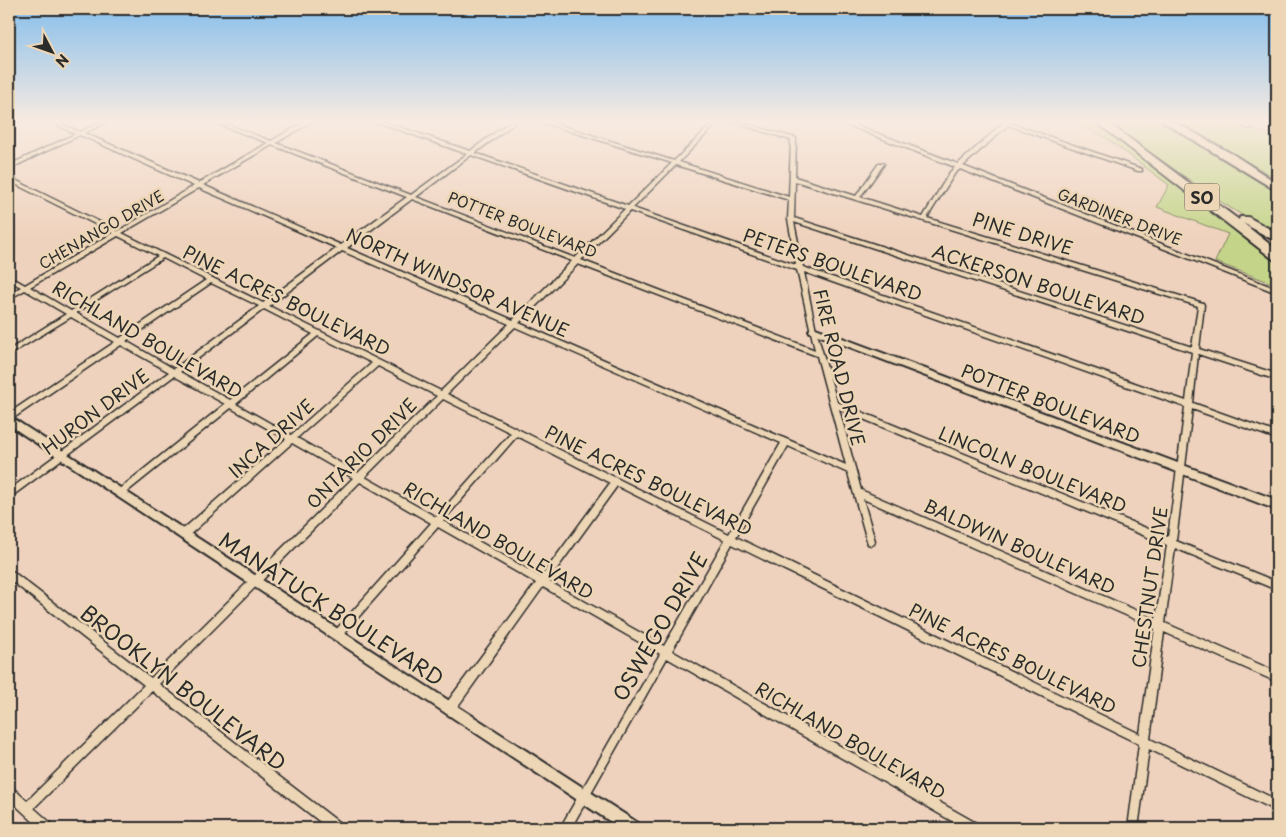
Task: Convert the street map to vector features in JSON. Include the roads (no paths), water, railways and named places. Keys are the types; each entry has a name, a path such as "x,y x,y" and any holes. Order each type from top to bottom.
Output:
{"highway":[{"name":"SO","path":"1152,160 1277,256"},
{"path":"1156,160 1230,210 1277,238"},
{"path":"1234,160 1277,188"},
{"path":"1242,160 1277,181"}],"street":[{"path":"9,167 23,160"},
{"name":"NORTH WINDSOR AVENUE","path":"141,160 852,471"},
{"name":"CHENANGO DRIVE","path":"9,297 241,160"},
{"name":"POTTER BOULEVARD","path":"317,160 820,356"},
{"name":"HURON DRIVE","path":"9,494 460,160"},
{"name":"PETERS BOULEVARD","path":"491,160 1277,436"},
{"path":"670,160 791,199"},
{"name":"FIRE ROAD DRIVE","path":"793,160 791,219 800,269 813,330 871,541"},
{"name":"GARDINER DRIVE","path":"943,160 1277,291"},
{"path":"924,219 941,189 964,160"},
{"path":"1113,160 1140,170"},
{"name":"ONTARIO DRIVE","path":"27,808 676,162"},
{"path":"857,198 881,164"},
{"name":"PINE DRIVE","path":"792,178 1200,304 1196,350"},
{"name":"PINE ACRES BOULEVARD","path":"9,179 731,539 1277,806"},
{"name":"ACKERSON BOULEVARD","path":"791,219 1277,377"},
{"path":"9,353 162,256"},
{"name":"RICHLAND BOULEVARD","path":"9,278 974,828"},
{"path":"9,416 211,280"},
{"name":"POTTER BOULEVARD","path":"813,330 1277,505"},
{"path":"120,493 318,333"},
{"name":"CHESTNUT DRIVE","path":"1133,828 1182,469 1196,350"},
{"name":"INCA DRIVE","path":"183,535 377,363"},
{"name":"LINCOLN BOULEVARD","path":"833,404 1277,586"},
{"name":"MANATUCK BOULEVARD","path":"9,420 254,582 633,828"},
{"path":"337,635 516,432"},
{"name":"OSWEGO DRIVE","path":"565,828 786,442"},
{"path":"449,709 616,481"},
{"name":"BALDWIN BOULEVARD","path":"859,493 1277,677"},
{"name":"BROOKLYN BOULEVARD","path":"9,574 337,828"},
{"path":"9,792 48,828"}]}
